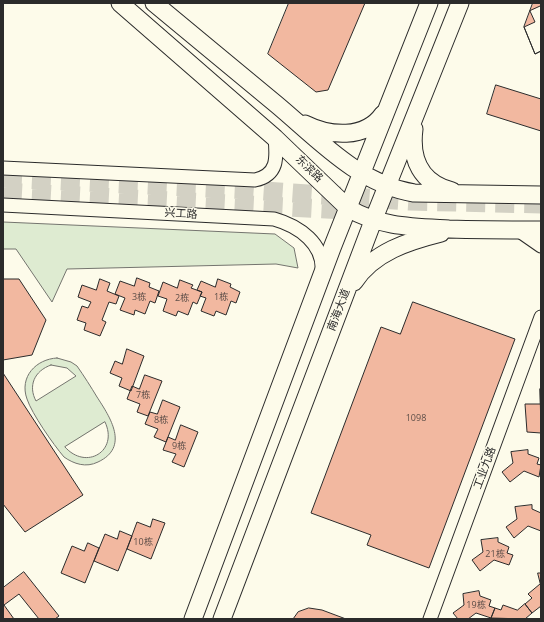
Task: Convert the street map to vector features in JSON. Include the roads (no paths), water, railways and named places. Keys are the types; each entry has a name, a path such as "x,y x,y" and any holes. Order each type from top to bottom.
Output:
{"main road":[{"name":"东滨路","path":"120,3 308,167 348,208 373,220 411,227 541,230"},
{"path":"154,3 330,150 361,173 386,186 414,193 541,195"},
{"path":"193,619 361,173 429,3"},
{"name":"南海大道","path":"222,619 386,186 419,108 460,3"},
{"path":"286,112 306,125 322,131 339,134 363,130 381,117 388,107"},
{"path":"419,108 414,127 413,148 419,168 434,184 447,190 474,195"},
{"path":"343,300 358,276 370,264 384,254 420,239 459,229"}],"street":[{"path":"3,168 255,180 266,176 275,166 277,157 275,138"},
{"name":"兴工路","path":"3,205 274,219 288,223 300,230 309,238 316,247 321,260 321,278"},
{"path":"518,230 541,246"},
{"name":"工业九路","path":"430,619 541,317"}],"tunnel":[{"path":"3,178 249,190 409,201 541,204"},
{"path":"3,192 363,211"}]}
